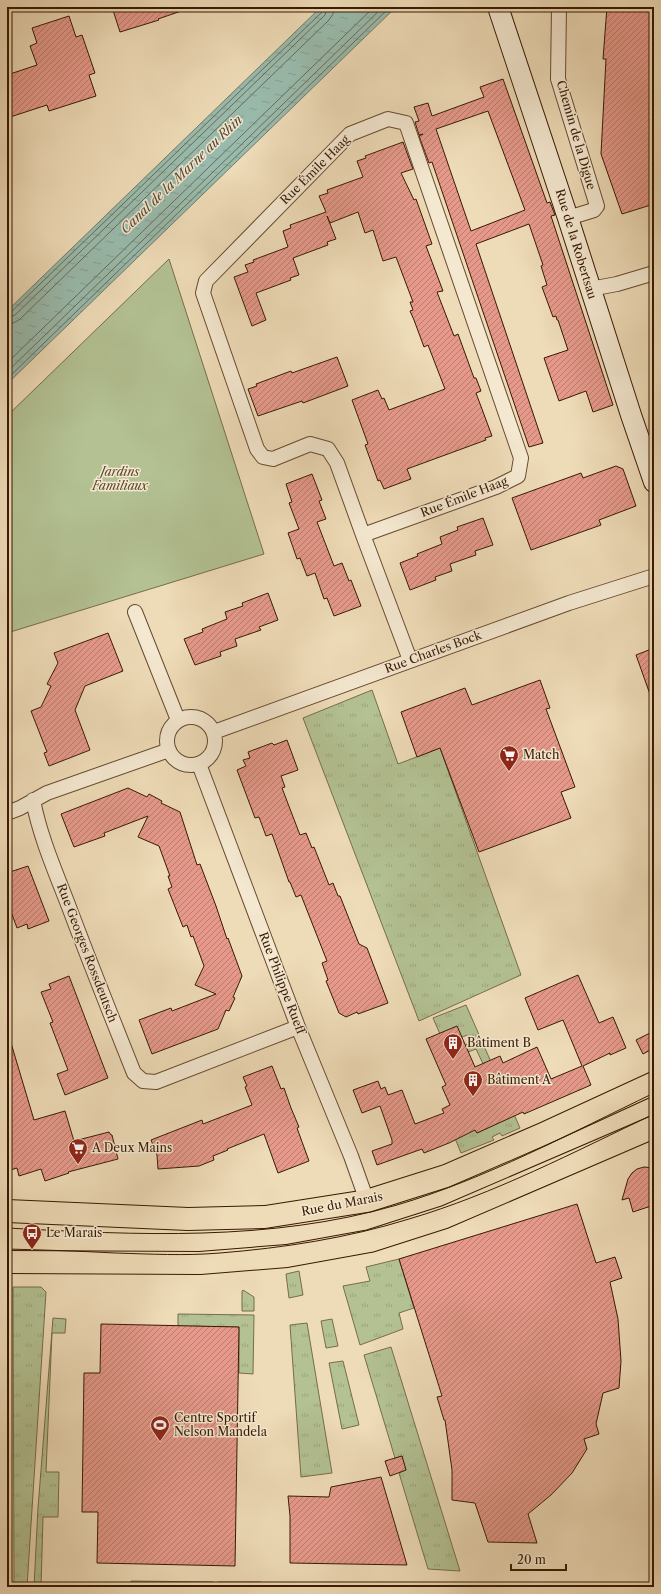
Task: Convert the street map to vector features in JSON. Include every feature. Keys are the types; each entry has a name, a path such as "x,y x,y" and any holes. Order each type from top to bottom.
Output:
{"main road":[{"name":"Rue de la Robertsau","path":"498,7 654,482"},
{"name":"Rue du Marais","path":"7,1212 188,1219 265,1218 367,1201 446,1176 543,1134 654,1083"},
{"path":"7,1262 200,1264 288,1256 370,1241 445,1217 654,1127"}],"street":[{"name":"Chemin de la Digue","path":"559,7 558,79 597,206 594,210 568,218"},
{"name":"Rue Émile Haag","path":"363,535 496,487 518,476 521,458 406,123 388,119 350,134 206,281 203,293 257,449 263,457 272,459 310,444 328,449 337,463 363,535 410,660"},
{"path":"590,289 617,284 654,273"},
{"name":"Rue Charles Bock","path":"214,732 569,603 654,576"},
{"path":"135,612 178,720"},
{"path":"192,717 199,718 211,726 214,732 216,740 215,748 205,761 198,764 192,765 178,761 172,756 167,744 170,730 178,720 192,717"},
{"path":"7,812 47,793 169,750"},
{"name":"Rue Philippe Rueff","path":"198,764 298,1027 351,1156 367,1201"},
{"name":"Rue Georges Rossdeutsch","path":"34,800 36,817 101,991 134,1073 143,1081 156,1082 298,1027"}],"green space":[{"name":"Jardins Familiaux","path":"169,259 264,554 7,633 7,416"},
{"path":"372,690 398,764 440,748 521,975 419,1021 303,718"},
{"path":"466,1005 520,1128 502,1136 500,1133 492,1137 494,1140 461,1153 452,1131 475,1130 477,1133 509,1118 476,1049 468,1052 465,1045 472,1042 468,1035 462,1037 440,1034 433,1018"},
{"path":"399,1259 414,1308 399,1313 403,1329 360,1345 343,1286 370,1281 366,1267"},
{"path":"299,1271 303,1295 289,1298 286,1274"},
{"path":"13,1287 41,1287 46,1292 27,1587 14,1587"},
{"path":"243,1290 254,1297 254,1311 242,1311"},
{"path":"178,1314 254,1315 253,1374 239,1373 239,1327 178,1326"},
{"path":"53,1318 66,1319 65,1333 52,1333 46,1472 59,1472 58,1517 43,1517 41,1587 34,1587 38,1508"},
{"path":"332,1319 338,1346 326,1348 321,1321"},
{"path":"307,1323 332,1473 301,1477 290,1325"},
{"path":"391,1347 460,1571 428,1569 399,1473 406,1470 402,1456 395,1458 364,1355"},
{"path":"343,1361 359,1425 342,1429 329,1363"},
{"path":"131,1581 213,1582 213,1587 134,1587 132,1586"},
{"path":"218,1582 261,1582 260,1587 218,1587"}],"water":[{"name":"Canal de la Marne au Rhin","path":"321,7 396,7 7,384 7,311"}],"building":[{"path":"112,7 186,7 187,9 158,19 159,20 120,32"},
{"path":"607,7 654,7 654,204 622,214 601,154 606,59 603,59"},
{"path":"69,16 76,37 82,35 95,73 89,75 96,96 49,111 47,105 7,118 7,75 37,65 30,46 37,43 32,28"},
{"path":"503,79 547,203 550,202 555,215 551,216 613,405 593,412 586,391 559,401 544,358 568,350 558,320 556,316 553,317 542,287 547,285 541,266 543,265 529,224 476,244 543,443 529,447 432,162 429,163 419,136 423,134 419,135 415,122 419,121 414,107 428,103 432,116 484,97 480,87","holes":["488,111 525,210 471,231 436,129"]},
{"path":"403,142 413,169 401,173 414,200 416,199 432,244 426,246 443,291 437,292 454,336 458,334 474,378 476,378 481,391 476,393 492,436 485,438 486,440 407,469 411,479 384,489 380,480 378,481 365,445 368,444 352,400 378,390 382,399 384,398 389,410 445,389 428,345 424,347 410,311 413,310 410,302 413,302 396,257 383,261 373,230 365,233 358,212 330,223 327,216 336,239 327,242 328,245 293,258 299,275 290,278 291,280 256,293 266,320 252,326 234,277 248,272 245,265 254,262 253,260 288,247 283,231 291,228 290,225 326,212 319,196 328,193 327,190 363,177 357,161 366,158 365,156"},
{"path":"337,357 348,386 303,403 302,401 258,416 248,389 257,386 256,384 291,371 292,373"},
{"path":"616,466 623,469 636,506 599,520 601,525 531,550 512,498 581,473 583,478"},
{"path":"312,474 322,500 319,501 326,519 317,522 334,566 342,563 349,581 351,580 361,606 334,616 327,598 324,599 315,573 307,576 300,558 297,559 288,533 299,529 289,503 292,502 286,484"},
{"path":"483,518 493,545 475,551 476,555 450,564 452,571 435,577 436,580 410,590 400,563 442,544 440,537 458,530 457,527"},
{"path":"268,593 278,620 259,627 261,630 235,639 237,646 220,652 221,656 195,665 184,639 203,632 202,629 227,619 225,612 243,606 242,603"},
{"path":"108,633 123,671 85,686 75,710 90,750 49,766 44,753 47,752 31,711 41,707 51,686 47,684 58,663 54,653"},
{"path":"654,648 654,699 652,700 636,655"},
{"name":"Match","path":"540,680 550,708 546,709 575,787 561,792 571,818 479,852 440,748 417,757 401,712 465,688 472,705"},
{"path":"287,740 298,770 281,776 285,787 282,788 300,835 306,833 312,848 314,847 329,885 333,883 338,896 340,896 359,944 367,948 388,1003 358,1014 357,1012 346,1017 339,1013 326,981 328,980 322,963 327,961 301,895 296,897 289,882 272,834 266,836 259,817 255,818 237,770 246,766 243,760 250,758 248,752 272,743 274,745"},
{"path":"128,788 147,797 149,794 162,801 161,803 180,812 197,865 200,864 242,976 233,997 235,998 229,1011 226,1010 218,1029 152,1054 139,1020 171,1008 172,1011 216,994 195,985 204,966 193,936 191,937 187,925 183,927 168,889 172,887 168,876 170,876 159,846 138,837 148,816 104,833 105,836 74,847 61,814"},
{"path":"28,866 49,921 28,929 27,924 17,928 7,901 7,873"},
{"path":"578,975 599,1023 613,1017 626,1048 610,1055 610,1053 583,1066 591,1085 524,1114 523,1112 477,1133 475,1130 424,1153 422,1149 377,1165 372,1151 392,1144 392,1140 380,1106 362,1113 353,1090 378,1081 381,1089 385,1087 388,1095 402,1090 415,1124 444,1113 442,1109 450,1105 442,1087 446,1085 426,1039 457,1026 475,1067 500,1056 503,1063 537,1047 551,1079 582,1066 563,1020 538,1030 525,998"},
{"path":"69,976 108,1078 65,1095 57,1074 68,1070 50,1023 53,1022 41,992 51,989 49,984"},
{"path":"654,1031 654,1048 643,1054 636,1040"},
{"path":"11,1043 34,1120 65,1111 74,1141 109,1132 112,1135 118,1159 68,1172 69,1173 45,1181 41,1169 19,1176 17,1168 7,1171 7,1044"},
{"path":"272,1066 281,1089 284,1088 299,1127 297,1128 309,1161 278,1173 264,1134 227,1149 228,1150 213,1156 214,1160 199,1166 158,1169 157,1155 151,1140 202,1120 203,1124 252,1105 243,1077"},
{"path":"644,1167 654,1168 654,1205 633,1212 629,1198 622,1200 628,1179 632,1173 637,1169"},
{"path":"577,1204 596,1263 615,1257 622,1278 610,1282 618,1319 621,1361 619,1388 603,1393 596,1424 599,1434 584,1439 587,1449 572,1473 551,1495 528,1514 537,1543 488,1542 475,1503 452,1500 452,1470 445,1420 437,1397 442,1396 399,1259"},
{"name":"Centre Sportif Nelson Mandela","path":"101,1324 239,1327 235,1566 97,1563 98,1512 82,1512 84,1373 100,1373"},
{"path":"402,1456 406,1470 390,1476 385,1461"},
{"path":"381,1477 407,1565 290,1563 290,1516 288,1496 329,1497 331,1487"}],"tram line":[{"path":"7,1228 105,1233 203,1233 301,1225 349,1217 397,1205 495,1169 654,1093"},
{"path":"7,1249 154,1254 220,1253 291,1245 363,1232 441,1209 503,1185 654,1114"}],"place":[{"name":"Match","path":"509,772"},
{"name":"Bâtiment B","path":"453,1060"},
{"name":"Bâtiment A","path":"473,1097"},
{"name":"A Deux Mains","path":"78,1165"},
{"name":"Le Marais","path":"32,1250"},
{"name":"Centre Sportif Nelson Mandela","path":"160,1442"}]}
